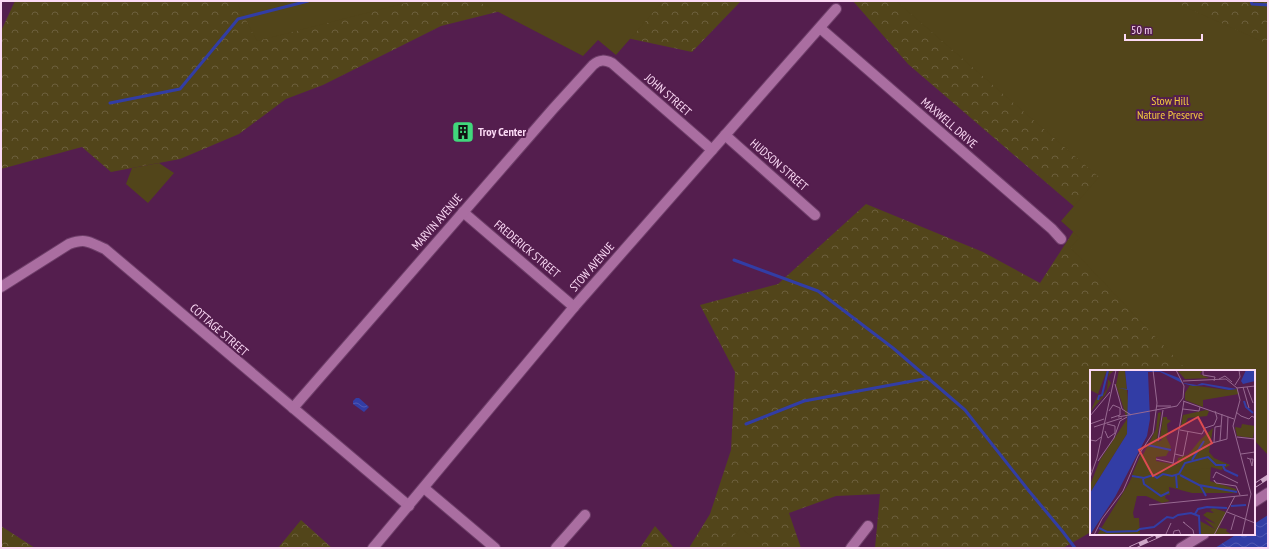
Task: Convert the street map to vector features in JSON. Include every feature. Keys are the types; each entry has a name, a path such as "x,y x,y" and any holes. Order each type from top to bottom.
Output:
{"street":[{"name":"STOW AVENUE","path":"373,548 574,307 836,9"},
{"name":"MAXWELL DRIVE","path":"820,28 1046,224 1061,239"},
{"name":"JOHN STREET","path":"607,60 712,150"},
{"name":"MARVIN AVENUE","path":"293,408 593,65 597,61 607,60"},
{"name":"HUDSON STREET","path":"725,135 815,215"},
{"name":"FREDERICK STREET","path":"463,212 574,307"},
{"name":"COTTAGE STREET","path":"1,287 69,244 84,240 105,249 409,506"},
{"path":"424,488 495,548"},
{"path":"1255,501 1268,493"},
{"path":"556,548 585,515"},
{"path":"851,548 868,526"},
{"path":"1181,548 1202,535"}],"green space":[{"path":"15,1 741,1 692,52 501,11 441,26 323,85 286,99 239,134 180,159 111,172 82,147 1,169 1,31"},
{"path":"242,1 413,1 257,41 238,5"},
{"path":"477,1 663,1 616,55 598,40 583,56"},
{"path":"853,1 1268,1 1268,423 1255,370 1090,370 1090,533 1063,548 875,548 880,494 836,496 789,513 801,548 689,548 710,514 731,450 735,372 700,305 778,284 866,204 983,252 1040,283 1084,215 908,64"},
{"name":"Stow Hill Nature Preserve","path":"896,1 1172,1 1268,44 1268,455 1255,441 1255,370 1187,370 1070,247 1080,238 1061,221 1099,177"},
{"path":"159,163 174,173 148,203 126,184 132,168"},
{"path":"301,520 332,548 278,548"},
{"path":"1,526 35,548 1,548"},
{"path":"655,526 674,548 640,548"},
{"path":"741,528 765,548 722,548"}],"water":[{"path":"356,398 359,398 369,407 364,412 353,404 353,401"},
{"path":"1268,515 1268,548 1215,548 1235,535 1255,535 1255,523"}],"waterway":[{"path":"110,103 180,89 238,19 308,1"},
{"path":"1251,1 1252,4 1268,5"},
{"path":"734,260 818,291 893,348 965,410 1075,548"},
{"path":"746,424 804,401 929,378"}],"railway":[{"path":"1255,485 1268,477"},
{"path":"1131,548 1160,535"}],"place":[{"name":"Troy Center","path":"463,132"}]}
